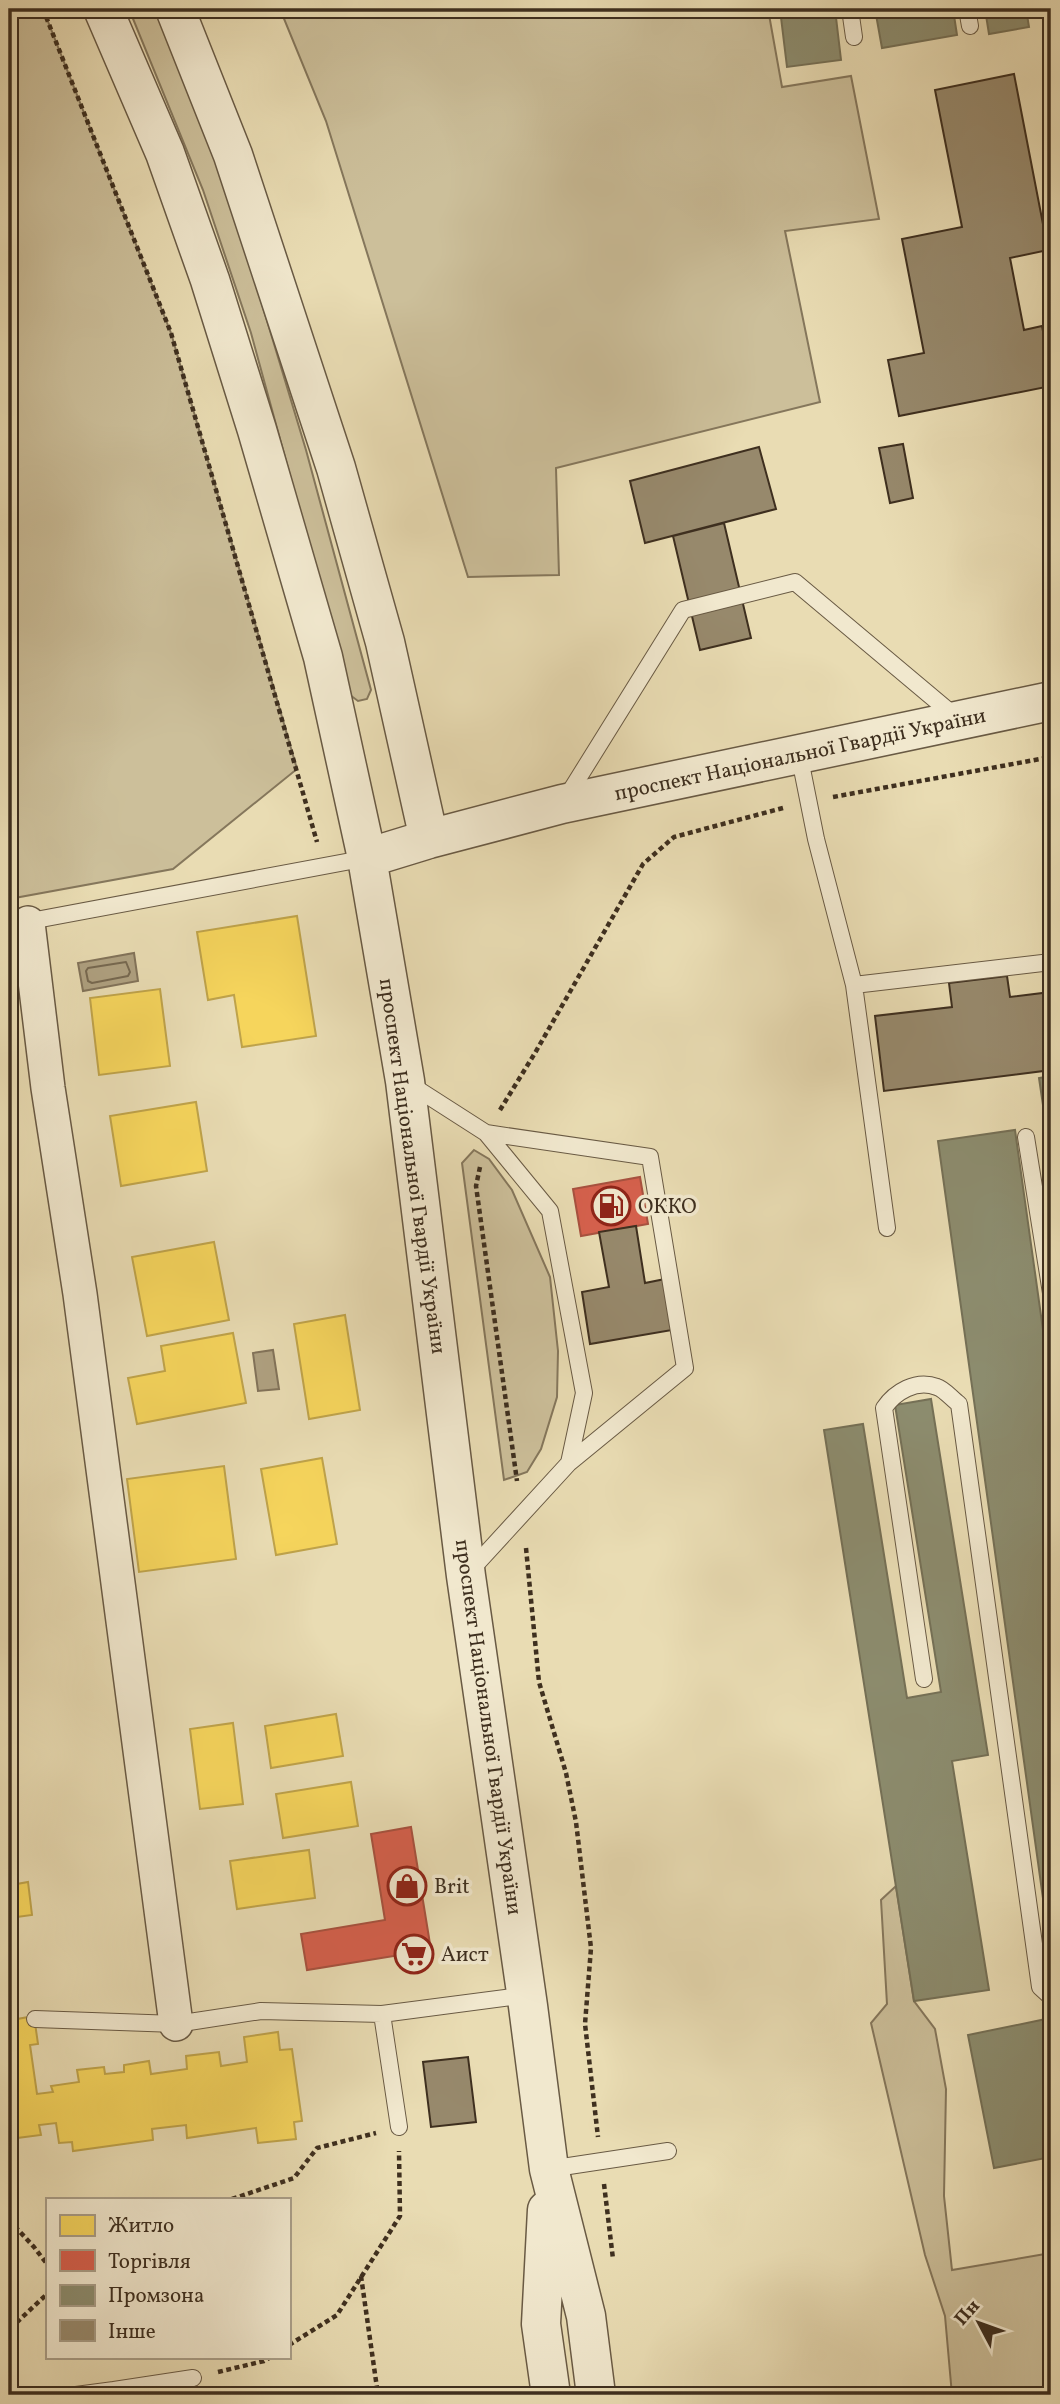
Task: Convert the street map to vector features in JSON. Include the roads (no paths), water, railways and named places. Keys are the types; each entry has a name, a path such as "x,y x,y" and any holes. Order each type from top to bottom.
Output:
{"street":[{"path":"103,9 165,153 218,305 323,657 368,858"},
{"path":"175,9 233,155 337,468 390,661 429,839"},
{"name":"проспект Національної Гвардії України","path":"596,2395 586,2316 549,2169 527,1996 466,1576 405,1081 368,858 562,804 1051,701"},
{"path":"18,924 48,1088 80,1294 176,2024"},
{"name":"проспект Національної Гвардії України","path":"549,2169 541,2324 551,2395"}],"lane":[{"path":"850,9 854,37"},
{"path":"967,9 970,26"},
{"path":"562,804 684,610 795,582 958,719"},
{"path":"799,754 816,839 854,985 887,1228"},
{"path":"18,924 368,858"},
{"path":"854,985 1051,962"},
{"path":"405,1081 486,1133 550,1211 584,1394 569,1463"},
{"path":"466,1576 569,1463 685,1368 650,1157 486,1133"},
{"path":"1026,1137 1051,1293"},
{"path":"924,1679 884,1408 891,1397 915,1385 938,1387 959,1404 1040,1987 1051,1997"},
{"path":"35,2020 176,2024 261,2011 382,2014 527,1996"},
{"path":"382,2014 399,2127"},
{"path":"549,2169 668,2151"},
{"path":"76,2395 115,2393 193,2378"}],"water":[{"path":"134,953 138,981 83,991 78,963"},
{"path":"273,1350 279,1389 258,1391 253,1353"}],"place":[{"name":"ОККО","path":"611,1206"},
{"name":"Brit","path":"407,1886"},
{"name":"Аист","path":"414,1954"}]}
